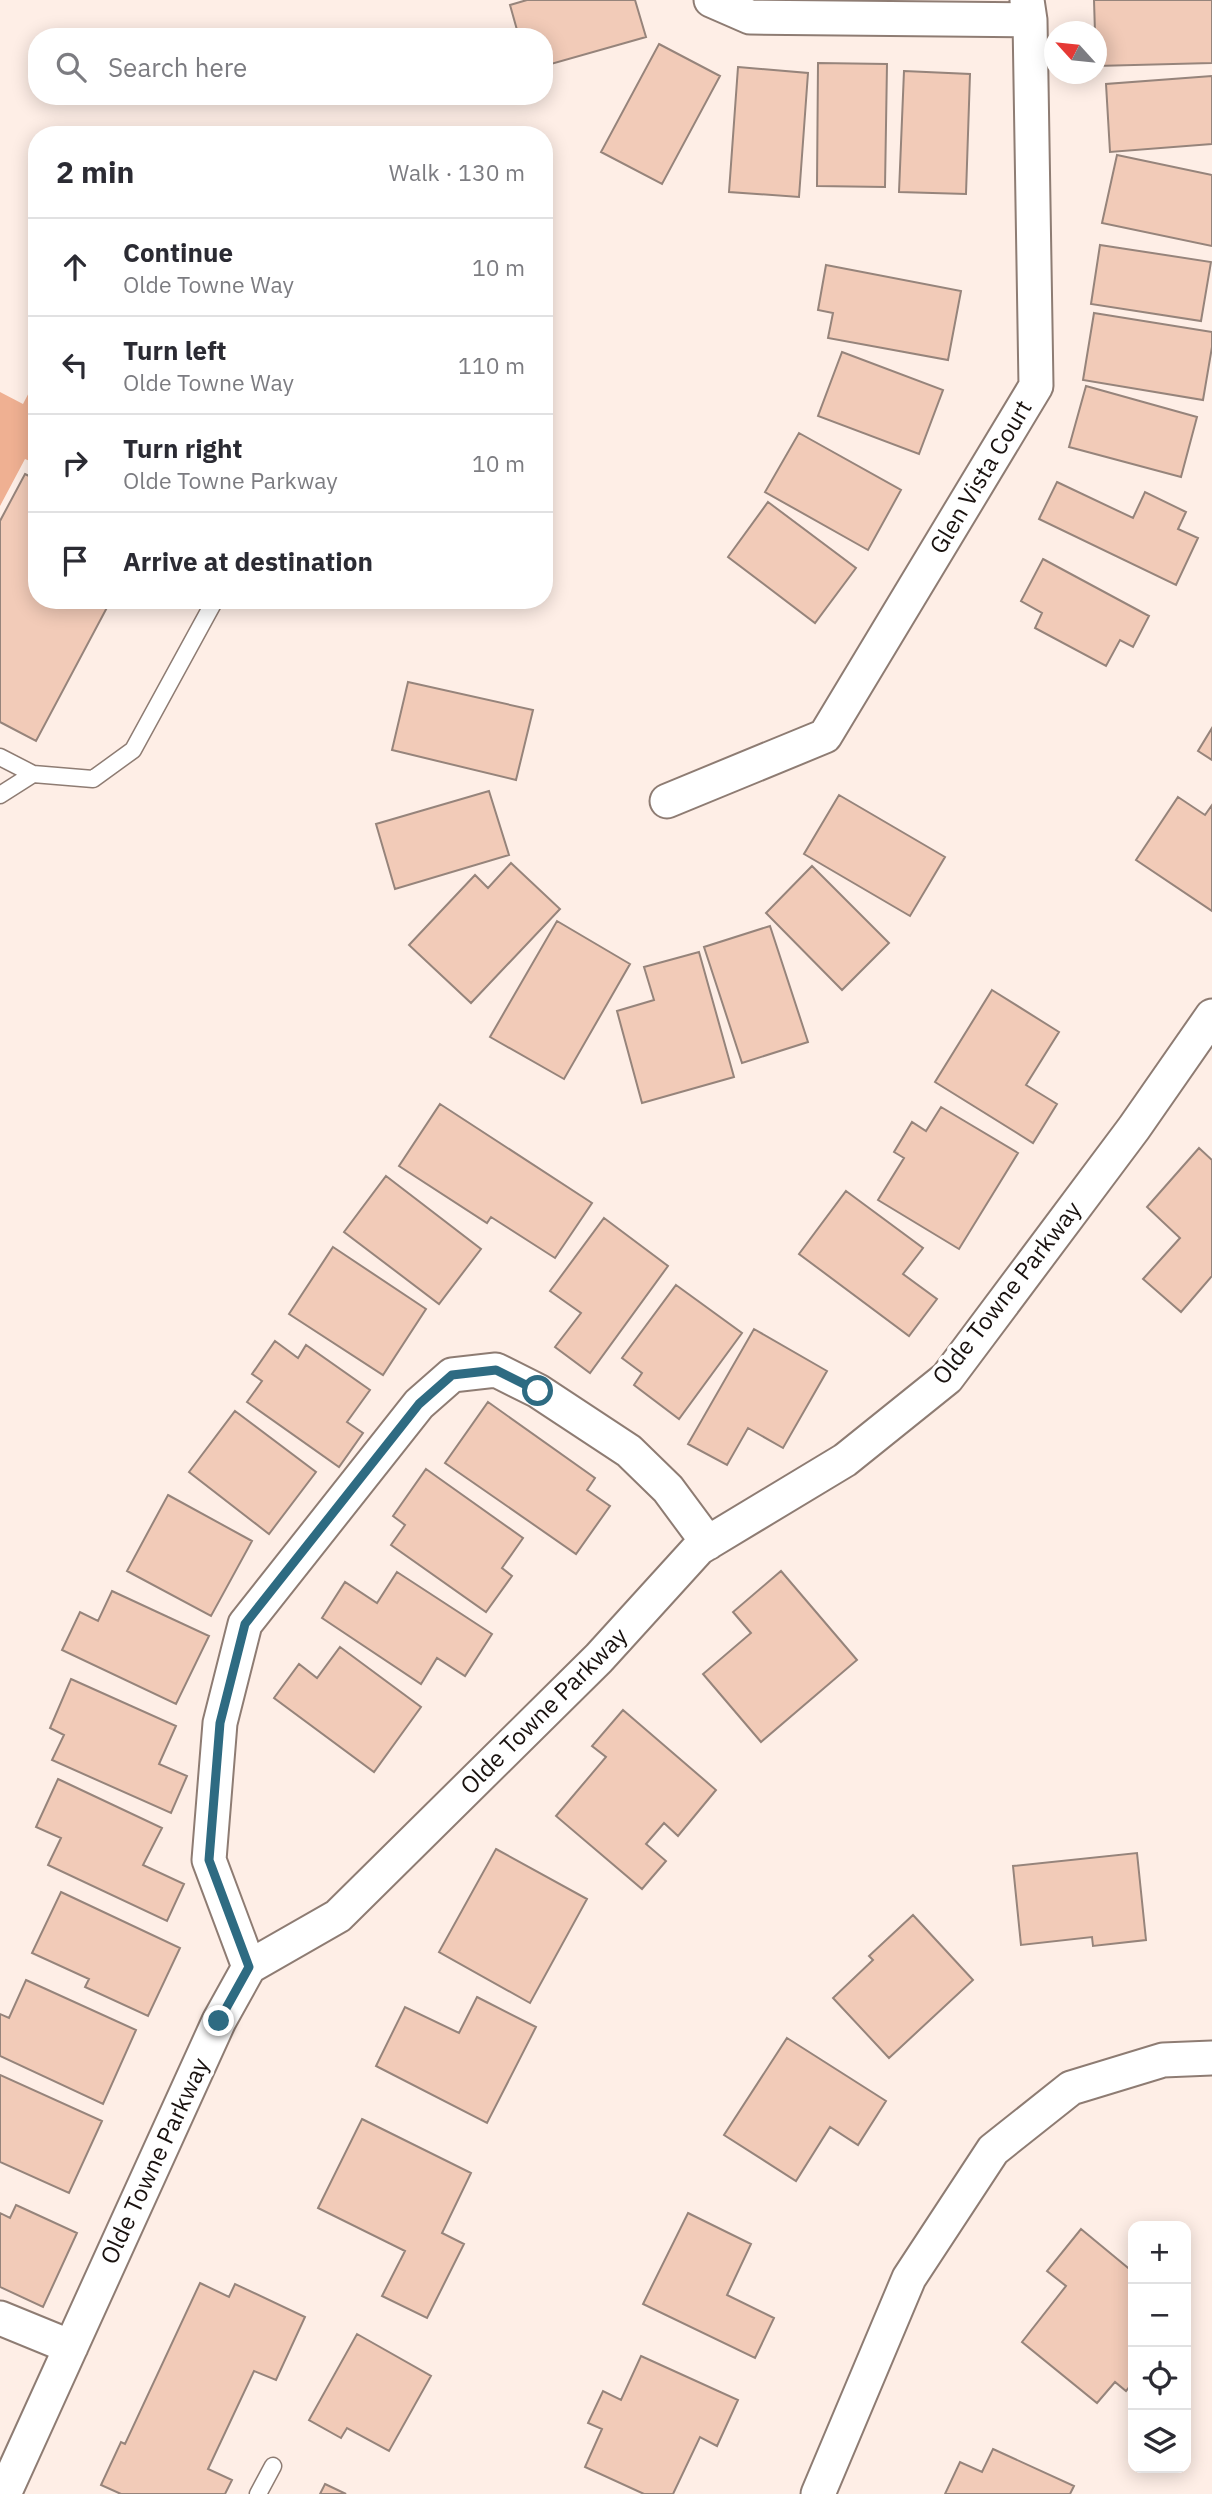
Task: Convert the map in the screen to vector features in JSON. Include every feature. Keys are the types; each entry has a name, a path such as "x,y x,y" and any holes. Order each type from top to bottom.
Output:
{"street":[{"name":"Glen Vista Court","path":"667,801 825,736 1037,386 1028,10 750,17 711,0"},
{"name":"Olde Towne Parkway","path":"4,2494 219,2021 249,1967 338,1916 599,1658 699,1548 845,1460 947,1378 1134,1128 1212,1016"},
{"path":"249,1967 209,1860 220,1723 245,1624 419,1404 452,1375 496,1370 538,1391 629,1451 668,1489 708,1543"},
{"path":"818,2494 909,2278 993,2150 1071,2088 1163,2060 1212,2058"},
{"path":"0,2318 71,2347"}],"lane":[{"path":"0,757 33,774 93,779 133,750 210,609"},
{"path":"0,795 33,774"},
{"path":"258,2494 273,2466"}],"shaded area":[{"path":"0,392 23,404 28,394 28,460 25,459 0,506"}],"building":[{"path":"527,0 635,0 646,37 553,63 553,28 516,28 510,5"},
{"path":"1094,0 1212,0 1212,63 1107,66 1107,21 1095,21"},
{"path":"659,44 720,76 662,184 601,152"},
{"path":"818,63 887,64 885,187 817,186"},
{"path":"738,67 808,73 799,197 729,192"},
{"path":"904,71 970,74 966,194 899,192"},
{"path":"1212,76 1212,144 1110,152 1107,84"},
{"path":"1117,155 1212,175 1212,246 1102,223"},
{"path":"1100,245 1211,262 1201,321 1091,304"},
{"path":"826,265 961,291 948,360 828,338 833,313 818,310"},
{"path":"1094,313 1212,332 1203,400 1083,380"},
{"path":"842,352 943,390 919,454 818,416"},
{"path":"1086,386 1197,417 1181,477 1069,447"},
{"path":"799,433 901,490 868,550 765,492"},
{"path":"25,474 28,476 28,609 106,609 36,741 0,722 0,521"},
{"path":"1057,482 1133,518 1145,492 1186,512 1178,529 1198,538 1176,585 1039,519"},
{"path":"768,502 856,568 815,623 728,557"},
{"path":"1043,559 1149,616 1133,647 1120,640 1106,666 1035,628 1042,613 1021,601"},
{"path":"408,682 533,710 516,780 392,750"},
{"path":"1212,728 1212,760 1198,751"},
{"path":"489,791 509,855 395,889 376,824"},
{"path":"839,795 945,857 910,916 804,854"},
{"path":"1178,797 1205,815 1212,805 1212,911 1136,860"},
{"path":"511,863 560,909 471,1003 409,945 475,875 488,888"},
{"path":"812,866 889,943 842,990 766,913"},
{"path":"557,921 630,964 564,1079 490,1037"},
{"path":"770,926 808,1042 742,1063 704,947"},
{"path":"699,952 734,1077 642,1103 617,1011 654,1000 644,967"},
{"path":"992,990 1059,1032 1026,1085 1057,1104 1033,1143 935,1082"},
{"path":"440,1104 592,1203 555,1258 491,1217 487,1223 399,1166"},
{"path":"941,1107 1018,1153 959,1249 878,1200 904,1158 894,1152 912,1122 926,1131"},
{"path":"1199,1148 1212,1160 1212,1276 1181,1312 1143,1279 1180,1238 1147,1207"},
{"path":"386,1176 481,1249 439,1304 344,1232"},
{"path":"846,1191 923,1248 903,1274 937,1299 909,1336 799,1254"},
{"path":"604,1218 668,1266 590,1373 555,1347 581,1313 550,1291"},
{"path":"333,1247 426,1309 383,1375 289,1314"},
{"path":"676,1285 742,1333 679,1419 634,1385 642,1373 622,1358"},
{"path":"754,1329 827,1371 783,1448 748,1428 727,1465 688,1444"},
{"path":"275,1341 298,1358 306,1345 370,1390 347,1422 363,1433 339,1467 247,1402 262,1381 252,1374"},
{"path":"488,1402 595,1478 587,1490 610,1506 576,1554 445,1463"},
{"path":"235,1411 316,1472 269,1534 189,1472"},
{"path":"426,1469 523,1538 502,1568 512,1576 486,1612 391,1545 405,1525 393,1516"},
{"path":"168,1495 252,1541 211,1616 127,1571"},
{"path":"781,1571 857,1660 761,1742 703,1674 751,1633 733,1612"},
{"path":"397,1572 492,1634 465,1676 437,1658 421,1684 322,1618 345,1582 377,1603"},
{"path":"112,1591 209,1636 176,1704 62,1650 80,1612 98,1621"},
{"path":"340,1647 421,1707 374,1772 274,1698 299,1664 317,1678"},
{"path":"71,1679 176,1726 159,1764 187,1776 171,1813 52,1760 64,1735 50,1728"},
{"path":"623,1710 716,1790 678,1836 664,1823 646,1844 666,1861 642,1889 556,1816 606,1757 592,1746"},
{"path":"58,1779 162,1828 143,1865 184,1884 167,1921 48,1865 61,1838 36,1827"},
{"path":"496,1849 587,1899 530,2003 439,1952"},
{"path":"1137,1853 1146,1940 1093,1946 1092,1937 1021,1945 1013,1866"},
{"path":"61,1892 180,1948 148,2016 85,1987 89,1979 32,1953"},
{"path":"913,1915 973,1980 889,2058 833,1998 873,1960 869,1956"},
{"path":"26,1980 136,2030 103,2104 0,2056 0,2014 9,2018"},
{"path":"477,1997 536,2027 487,2123 376,2066 405,2007 459,2033"},
{"path":"787,2038 886,2101 858,2145 830,2127 796,2181 724,2135"},
{"path":"0,2075 102,2121 69,2193 0,2162"},
{"path":"362,2119 471,2173 442,2233 464,2244 427,2318 382,2296 405,2251 318,2208"},
{"path":"16,2205 77,2233 43,2307 0,2287 0,2213 10,2218"},
{"path":"688,2213 751,2244 727,2295 774,2318 755,2358 643,2304"},
{"path":"1081,2229 1128,2268 1126,2391 1115,2382 1097,2403 1022,2342 1066,2286 1047,2271"},
{"path":"200,2283 229,2297 235,2284 305,2317 276,2380 254,2371 208,2469 232,2480 225,2494 121,2494 101,2485 121,2442 125,2444"},
{"path":"357,2334 431,2376 389,2451 347,2428 341,2438 309,2420"},
{"path":"641,2356 738,2400 717,2446 700,2437 673,2494 644,2494 585,2467 602,2429 588,2423 603,2391 621,2400"},
{"path":"993,2449 1074,2486 1070,2494 945,2494 960,2462 982,2472"},
{"path":"325,2484 346,2494 320,2494"}],"route":[{"path":"219,2021 249,1967 209,1860 220,1723 245,1624 419,1404 452,1375 496,1370 538,1391"}]}
